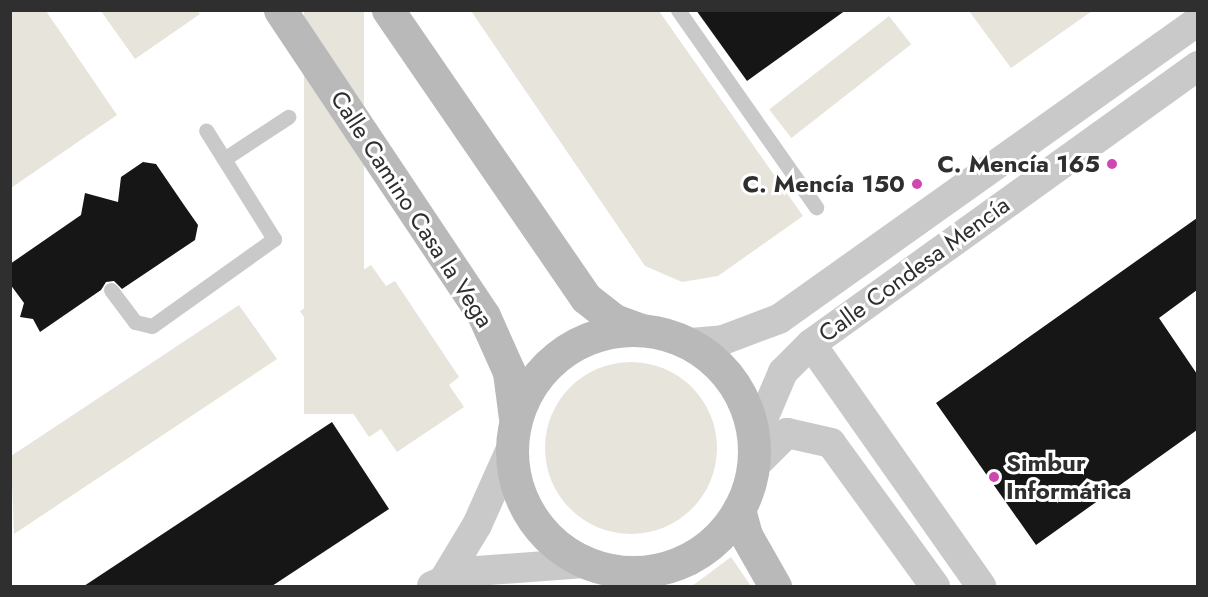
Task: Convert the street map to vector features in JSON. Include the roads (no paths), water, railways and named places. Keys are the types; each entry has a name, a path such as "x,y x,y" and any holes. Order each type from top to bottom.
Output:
{"street":[{"name":"Calle Camino Casa la Vega","path":"280,10 484,316 509,372 516,487 527,512 562,550 585,562 640,579"},
{"path":"388,10 586,298 614,320 640,330 691,343 740,393 753,454 739,509 707,546 676,564 640,579"},
{"name":"Calle Condesa Mencía","path":"691,343 723,340 779,319 1197,21"},
{"name":"Calle Condesa Mencía","path":"753,454 783,372 811,344 1197,66"},
{"path":"438,582 477,525 530,386 559,354 591,337 640,330"},
{"path":"811,344 981,586"},
{"path":"753,454 788,433 817,435 831,443 935,586"},
{"path":"739,509 746,535 776,586"},
{"path":"438,582 489,569 585,562"}],"lane":[{"path":"678,10 816,207"},
{"path":"224,159 288,117"},
{"path":"111,290 135,322 152,326 267,248 272,232 206,130"}],"place":[{"name":"C. Mencía 165","path":"1112,164"},
{"name":"C. Mencía 150","path":"917,184"},
{"name":"Simbur Informática","path":"994,477"}]}
